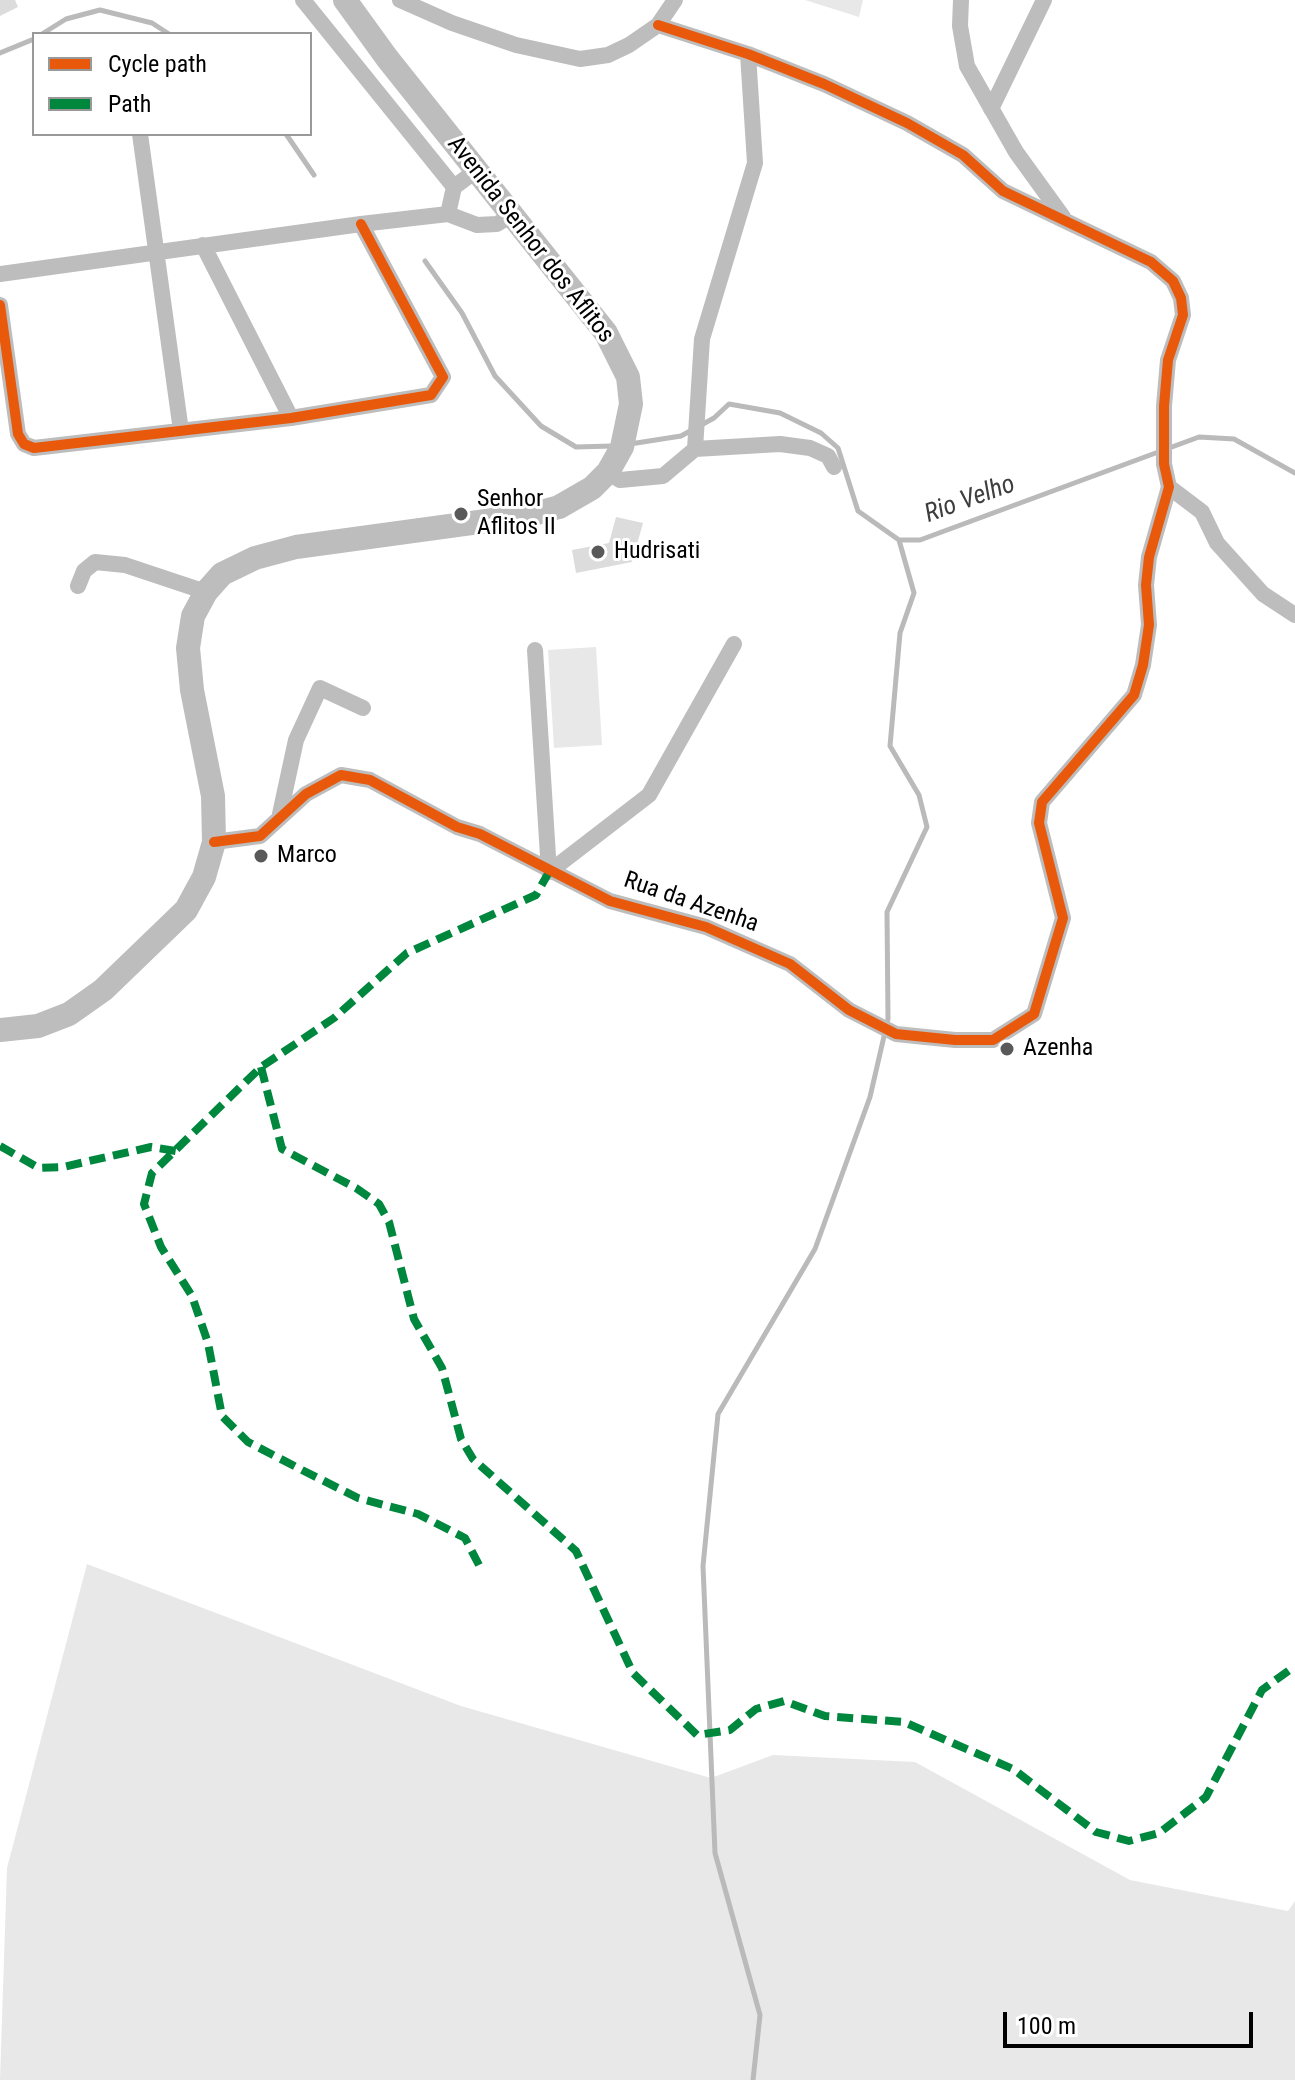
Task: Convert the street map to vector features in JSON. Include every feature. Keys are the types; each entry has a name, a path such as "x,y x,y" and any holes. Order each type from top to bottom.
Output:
{"main road":[{"name":"Avenida Senhor dos Aflitos","path":"0,1030 38,1026 69,1014 103,990 186,910 204,877 214,842 213,796 192,690 188,648 193,616 206,592 222,574 244,563 296,547 530,515 559,507 576,500 608,472 622,447 629,421 628,377 600,324 477,170 350,1"}],"street":[{"path":"303,0 454,187"},
{"path":"400,0 452,23 516,45 580,59 608,55 658,25 675,0"},
{"path":"961,0 960,26 967,66 1016,152 1066,222"},
{"path":"991,109 1044,0"},
{"path":"658,25 748,54 824,84 907,123 963,155 1003,191 1151,262 1173,281 1181,298 1183,315 1168,360 1164,406 1164,464 1169,487 1202,512 1217,543 1263,594 1295,615"},
{"path":"695,449 702,339 755,163 748,54"},
{"path":"140,136 181,431"},
{"path":"448,214 454,187 477,170"},
{"path":"0,274 361,224 448,214 477,225 497,224 512,215"},
{"path":"0,305 18,434 24,444 34,448 291,418 431,395 443,377 361,224"},
{"path":"203,245 291,418"},
{"path":"608,472 620,480 663,476 695,449 780,444 810,448 828,456 834,467"},
{"name":"Rua da Azenha","path":"214,842 260,836 280,814 341,775 370,780 610,901 706,927 790,964 849,1010 896,1034 993,1040 1034,1014 1063,918 1039,823 1042,802 1134,695 1149,625 1146,585 1149,557 1169,487"},
{"path":"78,586 84,571 95,562 125,565 206,592"},
{"path":"549,872 649,795 734,644"},
{"path":"535,650 549,872"},
{"path":"280,814 296,740 320,688 363,708"}],"shaded area":[{"path":"805,0 863,0 859,17"},
{"path":"596,647 602,745 554,748 548,650"},
{"path":"87,1564 461,1706 711,1778 773,1755 915,1762 1130,1880 1288,1911 1295,1901 1295,2080 0,2080 7,1868"}],"building":[{"path":"0,0 15,0 18,7 0,16"},
{"path":"616,517 643,523 632,562 576,573 572,550 609,543"}],"waterway":[{"name":"Rio Velho","path":"45,32 66,19 100,10 152,23 166,32"},
{"name":"Rio Velho","path":"0,53 32,40"},
{"name":"Rio Velho","path":"287,136 314,175"},
{"name":"Rio Velho","path":"425,261 462,313 495,376 541,426 576,447 612,446"},
{"name":"Rio Velho","path":"630,444 681,436 714,418 729,404 780,413 821,433 838,448 858,511 899,540 920,540 1199,437 1234,439 1295,473"},
{"path":"753,2080 760,2015 715,1853 703,1566 718,1414 815,1249 870,1097 888,1019 887,912 927,827 919,795 890,746 900,633 914,593 899,540"}],"marked path":[{"path":"479,1565 465,1538 418,1514 358,1498 302,1470 248,1442 222,1416 208,1343 192,1296 161,1247 144,1204 152,1173 261,1067 334,1018 407,953 536,895 549,872"},
{"path":"261,1067 282,1149 356,1188 379,1204 389,1222 414,1319 442,1368 461,1439 473,1459 576,1551 633,1673 697,1735 730,1730 756,1709 784,1701 825,1716 904,1722 1013,1769 1096,1832 1129,1841 1159,1833 1206,1797 1262,1690 1295,1666"},
{"path":"0,1146 39,1168 63,1167 151,1147 176,1151"}],"cycle path":[{"path":"214,842 260,836 306,794 341,775 370,780 457,827 480,834 610,901 706,927 790,964 849,1010 896,1034 993,1040 1034,1014 1063,918 1039,823 1042,802 1134,695 1143,665 1149,625 1146,585 1149,557 1169,487 1164,464 1164,406 1168,360 1183,315 1181,298 1173,281 1151,262 1003,191 963,155 907,123 824,84 748,54 658,25"},
{"path":"0,305 18,434 24,444 34,448 291,418 431,395 443,377 361,224"}],"place":[{"name":"Senhor Aflitos II","path":"461,514"},
{"name":"Hudrisati","path":"598,552"},
{"name":"Marco","path":"261,856"},
{"name":"Azenha","path":"1007,1049"}]}
